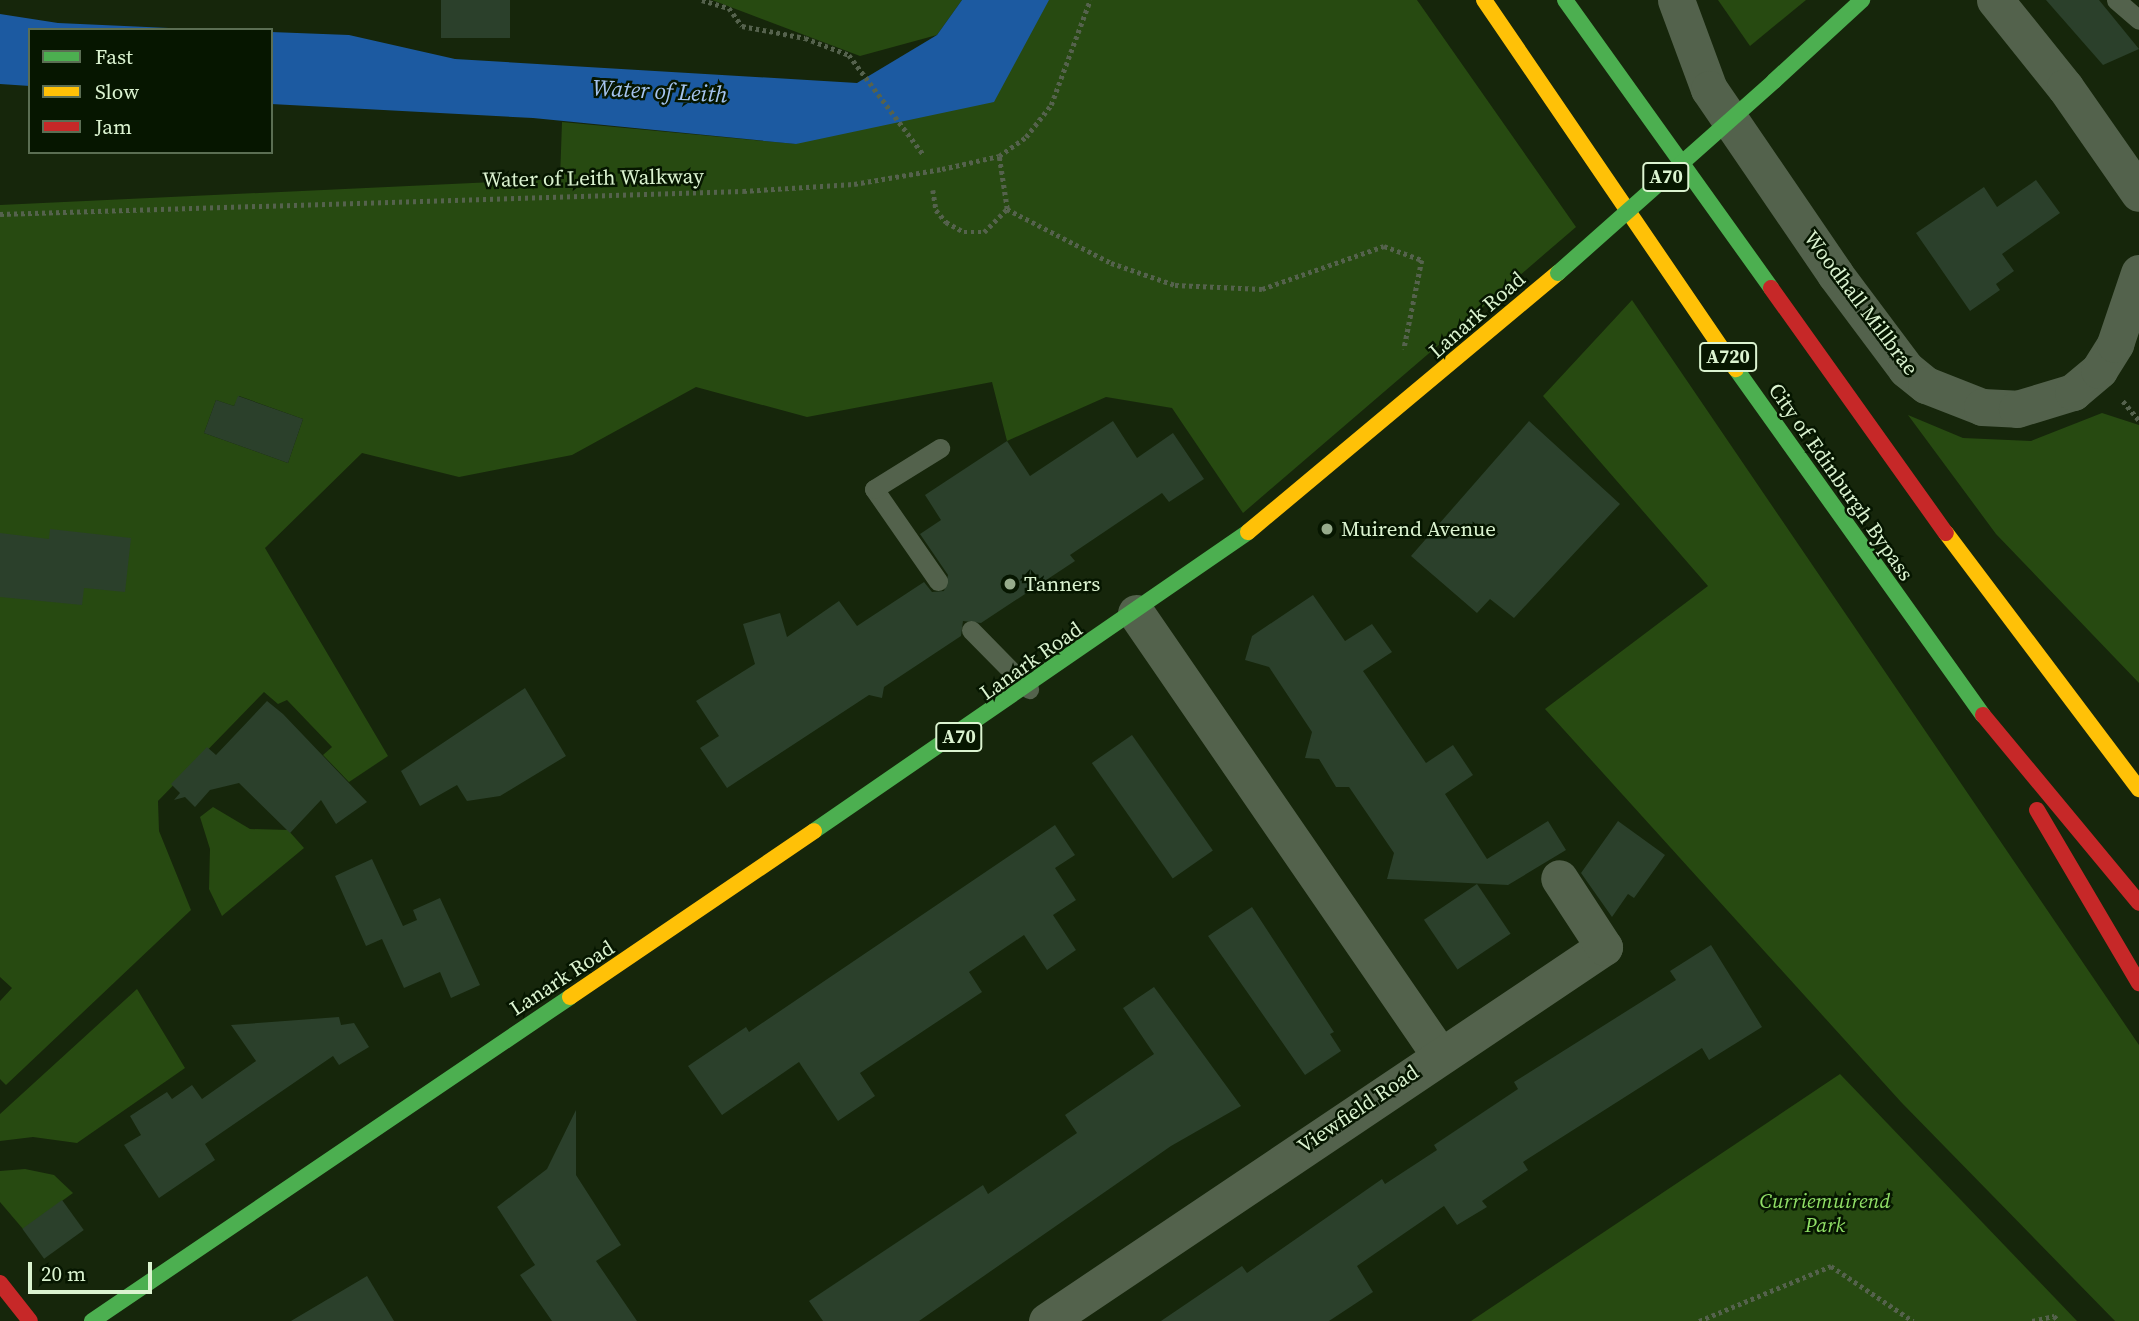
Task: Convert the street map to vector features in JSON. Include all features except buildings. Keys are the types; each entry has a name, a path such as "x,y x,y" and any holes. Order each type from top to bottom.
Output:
{"main road":[{"name":"City of Edinburgh Bypass","path":"1484,0 1843,525 1979,710 2139,903"},
{"path":"1565,0 2038,662 2139,789"},
{"name":"Lanark Road","path":"92,1321 1029,688 1277,510 1417,395 1558,273 1862,0"},
{"path":"2038,662 2139,758"},
{"path":"1979,710 2139,983"},
{"path":"0,1283 30,1321"}],"street":[{"name":"Woodhall Millbrae","path":"1676,0 1709,89 1835,274 1906,369 1926,385 1982,407 2017,409 2073,392 2099,370 2115,344 2139,273"},
{"path":"1995,0 2065,87 2139,193"},
{"path":"1136,613 1439,1054"},
{"name":"Viewfield Road","path":"1047,1321 1439,1054 1604,947 1559,878"}],"lane":[{"path":"2116,0 2139,20"},
{"path":"938,581 874,489 940,448"},
{"path":"971,630 1029,688"}],"path":[{"path":"702,0 729,8 742,26 805,38 849,55 923,153"},
{"name":"Water of Leith Walkway","path":"0,214 812,187 854,184 999,156 1026,137 1051,105 1090,0"},
{"path":"999,156 1007,209"},
{"path":"933,190 936,210 964,232 984,232 1007,209"},
{"path":"1007,209 1111,263 1175,285 1262,289 1384,246 1422,260 1402,361 1417,395"},
{"path":"1699,1321 1831,1266 1913,1321"},
{"path":"2032,1321 2054,1316 2059,1321"}],"green space":[{"path":"712,0 962,0 937,35 860,56"},
{"path":"1044,0 1417,0 1576,227 1243,513 1172,408 1106,397 1007,441 992,382 807,417 696,387 572,455 459,477 362,453 265,548 388,756 349,782 323,755 332,747 287,700 278,704 264,692 158,801 159,831 191,910 6,1085 0,1079 0,1001 12,988 0,977 0,205 560,179 562,122 796,144","holes":["239,396 303,419 288,463 204,433 216,400 234,406"]},
{"path":"1718,0 1806,0 1750,46"},
{"path":"1632,300 2139,1045 2139,1321 2115,1321 1901,1102 1545,709 1708,586 1543,396"},
{"path":"2102,413 2139,425 2139,683 1996,534 1908,415 1963,438 2031,441"},
{"path":"213,807 250,829 288,830 304,848 222,916 209,889 210,849 200,817"},
{"path":"137,989 185,1068 77,1143 33,1137 0,1141 0,1114"},
{"name":"Curriemuirend Park","path":"1840,1074 2077,1321 1471,1321"},
{"path":"25,1169 54,1175 73,1193 23,1229 0,1202 0,1171"}],"water":[{"name":"Water of Leith","path":"962,0 1049,0 994,102 796,144 533,118 273,104 273,32 349,35 455,59 857,83 937,35"},
{"path":"0,14 58,23 169,28 28,28 28,86 0,84"}],"traffic: fast":[{"path":"1565,0 1771,288"},
{"path":"1774,81 1862,0"},
{"path":"1558,273 1774,81"},
{"path":"1736,369 1983,715"},
{"path":"814,831 1248,532"},
{"path":"92,1321 570,997"}],"traffic: slow":[{"path":"1484,0 1736,369"},
{"path":"1248,532 1558,273"},
{"path":"1946,533 2139,789"},
{"path":"570,997 814,831"}],"traffic: jam":[{"path":"1771,288 1946,533"},
{"path":"1983,715 2139,903"},
{"path":"2037,810 2139,983"},
{"path":"0,1283 30,1321"}],"place":[{"name":"Muirend Avenue","path":"1327,529"},
{"name":"Tanners","path":"1010,584"}]}
